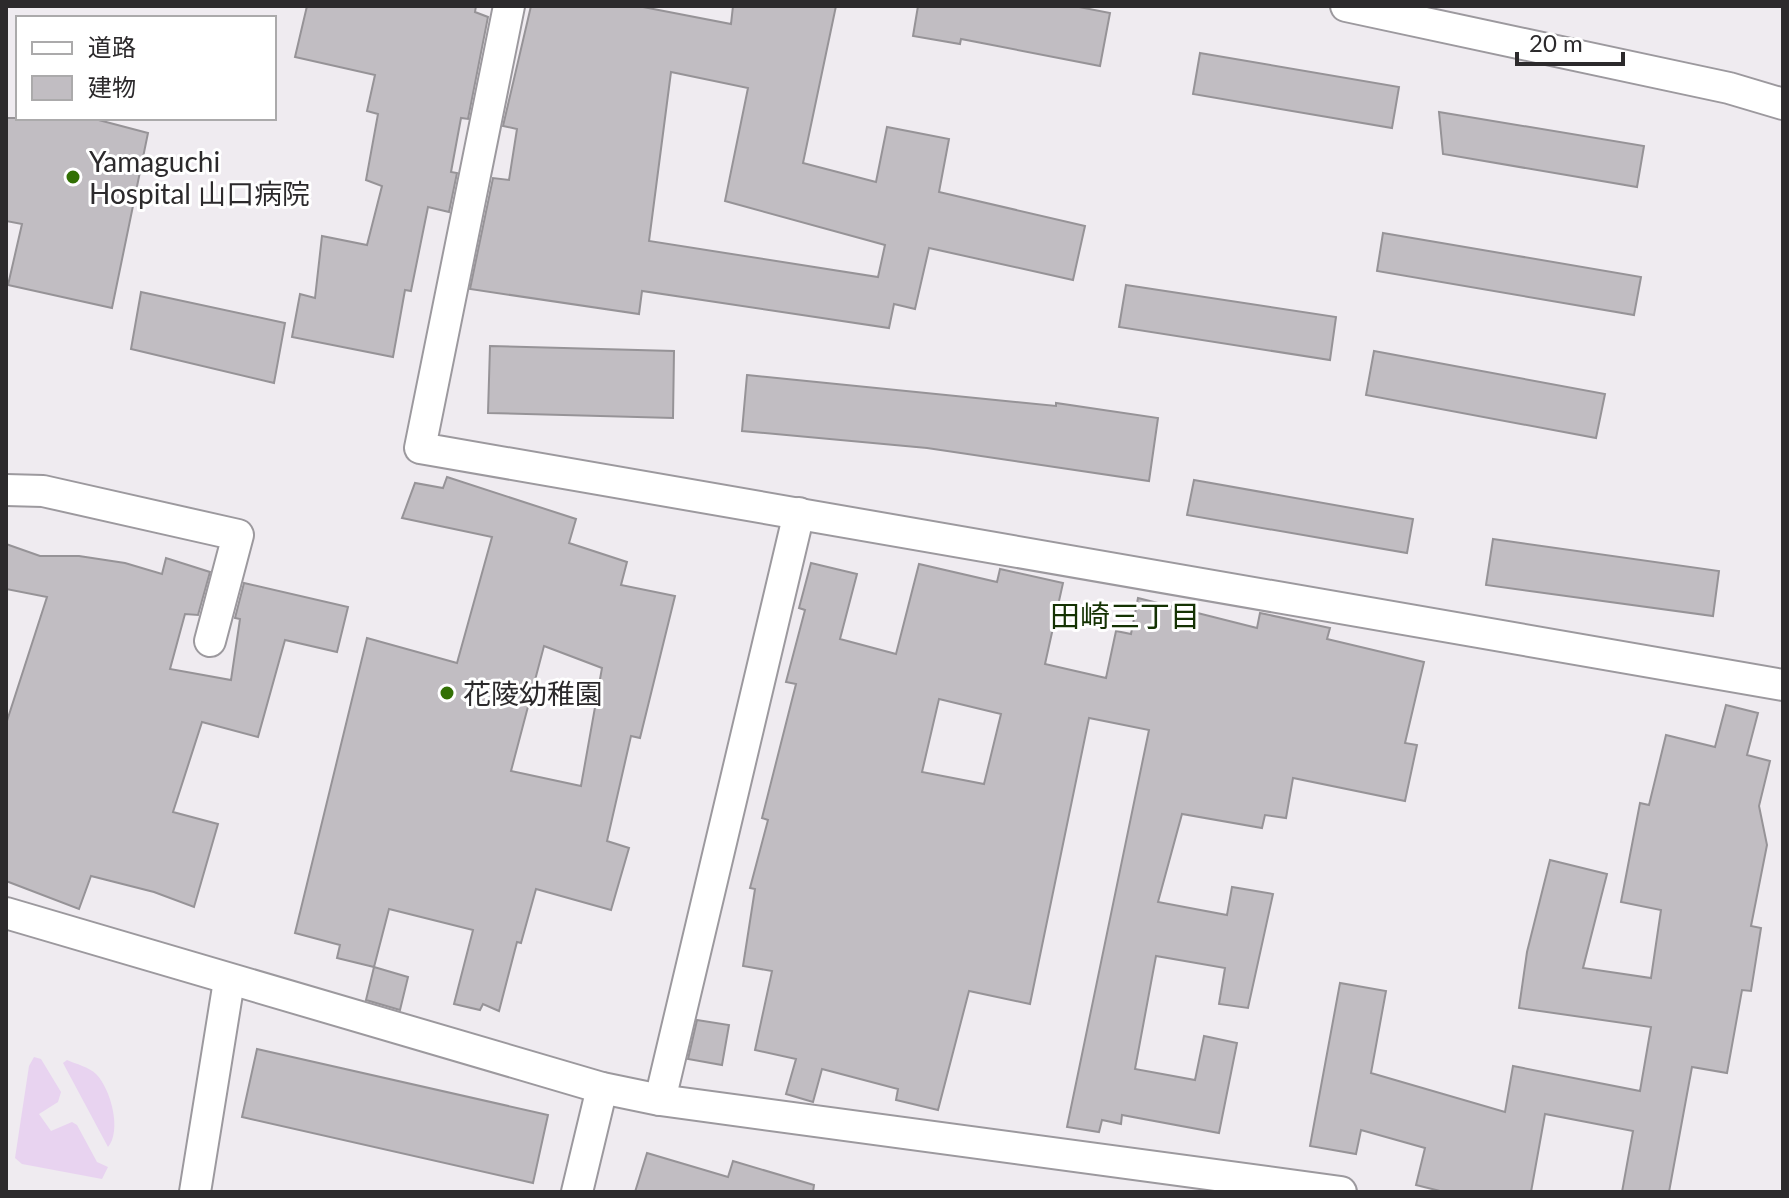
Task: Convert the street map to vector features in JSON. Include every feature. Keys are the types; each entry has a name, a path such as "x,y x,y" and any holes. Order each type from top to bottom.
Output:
{"street":[{"path":"509,6 420,448 1783,685"},
{"path":"1346,6 1729,88 1783,104"},
{"path":"6,490 43,491 238,535 210,641"},
{"path":"660,1100 799,513"},
{"path":"6,913 229,981 602,1088 660,1100 1341,1192"},
{"path":"195,1192 229,981"},
{"path":"577,1192 602,1088"}],"shaded area":[{"path":"34,1057 41,1059 61,1092 58,1102 39,1114 51,1131 72,1122 77,1125 97,1162 108,1167 102,1179 22,1164 15,1158 29,1066"},
{"path":"67,1060 93,1072 106,1089 114,1121 108,1147 63,1063"}],"building":[{"path":"307,6 476,6 475,12 488,17 468,119 461,118 451,172 457,173 449,212 428,207 411,291 405,290 393,357 292,337 300,294 315,298 322,236 367,245 382,186 366,180 378,114 367,111 375,75 295,57"},
{"path":"531,6 638,6 731,24 733,6 836,6 803,163 876,182 887,127 949,139 939,192 1085,226 1073,280 929,248 915,309 894,304 889,328 642,291 639,314 470,289 493,178 509,180 517,129 503,126","holes":["671,72 748,88 725,201 885,245 878,277 649,241"]},
{"path":"918,6 1074,6 1110,13 1100,66 961,39 960,44 913,36"},
{"path":"1200,53 1399,87 1392,128 1193,94"},
{"path":"1439,112 1644,146 1637,187 1443,154"},
{"name":"Yamaguchi Hospital 山口病院","path":"6,118 99,120 148,133 112,308 8,285 22,224 6,221"},
{"path":"1383,233 1641,277 1634,315 1377,271"},
{"path":"1126,285 1336,317 1330,360 1119,327"},
{"path":"141,292 285,323 274,383 131,349"},
{"path":"490,346 674,351 673,418 488,413"},
{"path":"1374,351 1605,394 1596,438 1366,395"},
{"path":"747,375 1056,406 1056,403 1158,418 1149,481 927,448 742,431"},
{"path":"447,477 576,519 569,543 627,562 621,585 675,596 640,738 631,736 607,841 629,848 611,910 536,889 521,943 517,942 499,1011 483,1004 480,1010 454,1004 473,930 389,909 374,967 337,958 340,945 295,933 367,638 457,663 492,537 402,518 415,483 443,488","holes":["544,646 602,668 581,786 511,771"]},
{"path":"1194,480 1413,519 1407,553 1187,515"},
{"path":"1493,539 1719,571 1713,616 1486,585"},
{"path":"6,544 40,556 79,556 125,563 162,574 166,558 210,572 198,615 185,614 170,669 231,680 240,619 235,618 244,583 348,607 337,652 285,640 258,737 202,722 173,812 218,824 194,907 154,892 91,876 79,909 6,881 6,724 47,597 6,589"},
{"path":"811,563 857,574 840,639 896,654 919,564 997,582 1000,569 1063,583 1045,664 1106,678 1116,631 1131,634 1138,598 1257,628 1260,613 1330,628 1327,639 1424,662 1405,743 1417,745 1405,801 1293,778 1286,818 1265,815 1262,828 1182,814 1158,902 1227,915 1232,887 1273,894 1248,1008 1219,1004 1225,968 1156,956 1135,1069 1195,1080 1204,1036 1237,1043 1219,1133 1122,1115 1121,1124 1102,1120 1099,1132 1067,1127 1149,730 1089,718 1030,1004 969,991 938,1110 896,1100 898,1089 822,1069 813,1102 786,1094 796,1059 755,1050 772,971 743,966 755,889 750,888 768,820 762,818 796,684 786,682 805,610 799,608","holes":["939,699 1001,714 984,784 922,772"]},
{"path":"1726,705 1758,713 1747,755 1770,761 1759,806 1767,845 1751,926 1761,928 1751,991 1742,990 1727,1073 1692,1067 1669,1192 1622,1192 1633,1131 1545,1114 1531,1192 1444,1192 1416,1185 1425,1148 1361,1130 1356,1154 1310,1146 1340,983 1386,991 1371,1073 1505,1112 1513,1066 1640,1091 1651,1027 1519,1008 1527,952 1550,860 1607,874 1583,968 1651,978 1661,910 1621,902 1640,803 1649,805 1666,735 1715,747"},
{"path":"374,967 408,977 400,1010 366,1000"},
{"path":"697,1020 729,1025 722,1065 688,1059"},
{"path":"257,1049 548,1115 533,1183 242,1117"},
{"path":"647,1153 728,1177 733,1161 814,1185 813,1192 635,1192"}],"place":[{"name":"Yamaguchi Hospital 山口病院","path":"73,177"},
{"name":"花陵幼稚園","path":"447,693"}],"district":[{"name":"田崎三丁目","path":"1125,615"}]}
